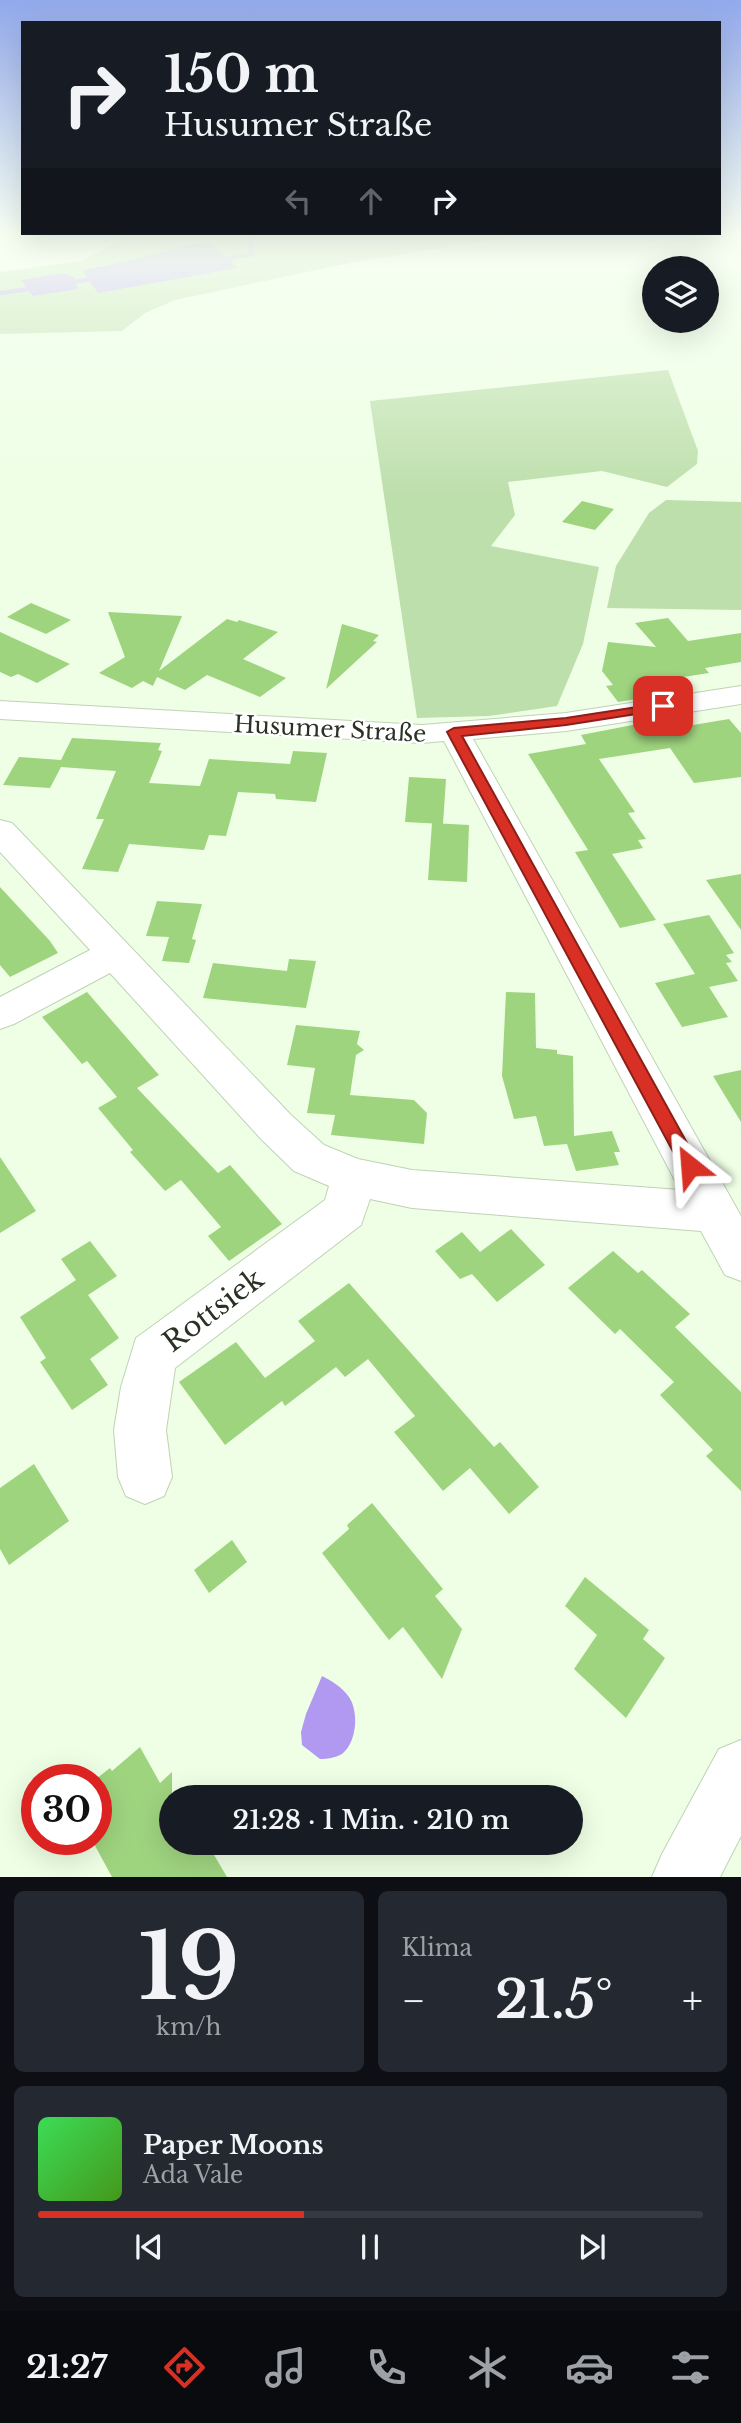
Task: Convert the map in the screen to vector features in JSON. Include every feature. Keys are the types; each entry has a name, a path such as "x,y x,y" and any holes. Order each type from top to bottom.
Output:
{"street":[{"name":"Husumer Straße","path":"0,710 366,733 454,732 566,722 741,695"},
{"path":"454,732 741,1259"},
{"path":"0,831 276,1127 309,1158 353,1177 412,1189 715,1212"},
{"path":"0,1014 114,954"},
{"name":"Rottsiek","path":"145,1478 139,1455 138,1420 153,1355 345,1210 353,1177"},
{"path":"685,1877 741,1771"}],"green space":[{"path":"0,323 133,323 122,331 0,334"},
{"path":"668,370 698,451 697,464 667,487 602,471 508,482 515,515 491,546 599,567 583,644 557,706 489,716 417,718 370,401"},
{"path":"666,500 741,502 741,610 607,608 616,566 649,513"}],"shaded area":[{"path":"322,1676 346,1693 352,1703 355,1727 351,1742 342,1754 320,1759 302,1745 301,1732"}],"building":[{"path":"582,501 614,509 595,530 562,522"},
{"path":"31,603 71,620 46,634 7,617"},
{"path":"108,612 182,616 159,671 227,619 278,632 243,659 286,678 260,697 207,675 185,690 157,677 153,686 143,681 132,688 99,673 125,657"},
{"path":"668,618 688,641 741,633 741,662 705,668 709,673 651,682 662,695 618,702 606,686 613,685 602,671 608,642 656,647 635,623"},
{"path":"342,624 379,635 373,641 377,642 326,689"},
{"path":"0,632 70,664 37,683 18,674 11,677 0,672"},
{"path":"679,716 687,726 729,719 741,733 741,777 694,783 670,748 599,759 635,812 628,813 646,839 638,840 643,848 612,854 656,920 620,928 575,852 588,850 528,754 586,744 581,735"},
{"path":"72,738 161,743 158,750 162,751 149,783 200,786 209,759 290,764 293,751 327,753 316,802 276,799 275,794 238,792 226,836 209,835 204,850 129,844 118,872 82,869 104,819 96,819 116,771 61,767 50,788 3,785 19,757 61,760"},
{"path":"409,777 446,779 443,824 405,822"},
{"path":"432,823 469,825 467,882 428,880"},
{"path":"741,874 741,930 706,880"},
{"path":"0,887 58,953 10,977 0,965"},
{"path":"157,901 202,904 192,939 196,940 189,963 162,961 169,937 146,936"},
{"path":"709,915 734,953 726,955 732,962 726,963 738,981 709,987 728,1017 682,1027 655,983 695,974 663,924"},
{"path":"289,959 316,961 306,1008 203,998 213,963 287,971"},
{"path":"87,992 159,1075 137,1088 218,1173 230,1165 282,1224 229,1261 208,1236 221,1227 181,1180 165,1191 130,1152 133,1150 98,1108 117,1097 87,1061 82,1064 42,1017"},
{"path":"506,992 535,993 536,1048 557,1050 557,1054 573,1056 574,1136 612,1131 620,1152 614,1152 619,1165 576,1171 567,1144 544,1146 536,1116 514,1119 502,1076"},
{"path":"296,1025 360,1031 357,1044 364,1050 356,1055 350,1095 414,1100 427,1113 424,1144 331,1135 335,1115 307,1113 315,1068 287,1065"},
{"path":"741,1070 741,1122 713,1076"},
{"path":"0,1157 36,1211 0,1233"},
{"path":"511,1229 545,1265 497,1302 472,1274 460,1279 435,1251 462,1232 480,1252"},
{"path":"90,1241 117,1276 88,1295 119,1338 90,1359 108,1385 72,1410 40,1362 46,1358 20,1317 76,1280 61,1259"},
{"path":"613,1251 638,1273 642,1270 690,1314 675,1327 741,1392 741,1491 706,1456 713,1450 660,1395 674,1382 620,1329 615,1334 568,1288"},
{"path":"349,1283 494,1447 500,1442 539,1487 509,1514 470,1468 443,1491 394,1432 415,1416 368,1359 345,1377 336,1367 285,1406 282,1401 225,1445 179,1382 236,1342 265,1378 315,1341 298,1321"},
{"path":"34,1464 69,1521 9,1565 0,1549 0,1488"},
{"path":"372,1503 443,1589 435,1596 462,1629 442,1679 403,1627 389,1640 322,1553 349,1529 347,1525"},
{"path":"232,1540 247,1562 209,1593 194,1570"},
{"path":"585,1577 649,1630 643,1639 665,1658 626,1718 574,1669 597,1635 565,1606"},
{"path":"140,1747 160,1783 172,1772 172,1785 159,1785 159,1855 214,1855 227,1877 112,1877 100,1855 112,1855 112,1771"}],"route":[{"path":"663,706 566,722 454,732 690,1166"}]}
